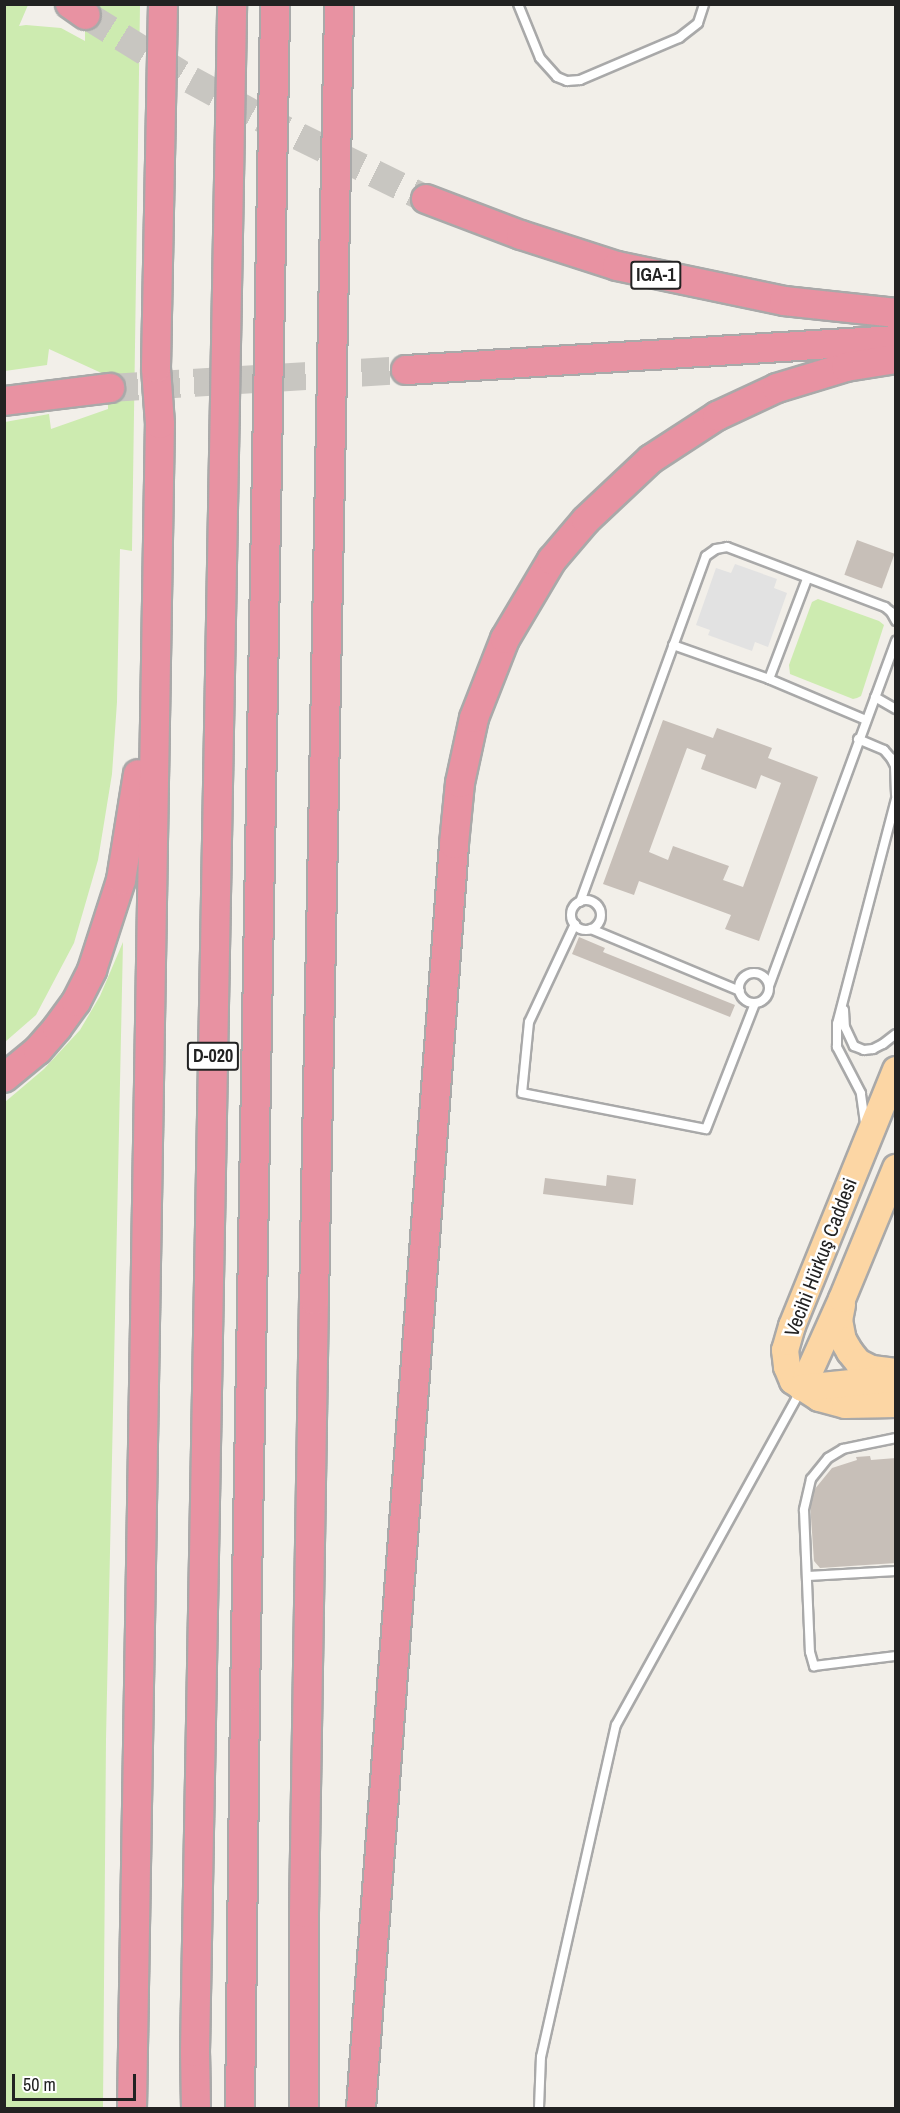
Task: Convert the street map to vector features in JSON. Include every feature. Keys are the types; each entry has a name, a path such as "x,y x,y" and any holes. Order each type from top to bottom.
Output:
{"highway":[{"path":"132,2109 160,435 156,368 163,4"},
{"name":"D-020","path":"196,2109 195,2040 232,4"},
{"name":"D-020","path":"240,2109 275,4"},
{"path":"304,2109 304,1913 314,1300 339,4"},
{"name":"IGA-1","path":"426,200 521,236 617,266 784,301 896,313"},
{"path":"406,370 896,340"},
{"path":"361,2109 454,844 460,783 474,718 505,639 552,560 586,520 651,459 717,416 777,388 846,367 896,359"},
{"path":"4,1078 38,1050 76,1002 92,970 121,880 130,831 140,749 149,400 156,368"},
{"path":"4,401 110,388"}],"main road":[{"name":"Vecihi Hürkuş Caddesi","path":"896,1070 866,1139 792,1326 786,1350 787,1367 793,1381 802,1388 842,1299 896,1168"},
{"path":"842,1299 839,1320 843,1340 850,1352 858,1362 872,1369 896,1372"},
{"path":"802,1388 896,1379"},
{"path":"802,1388 819,1398 845,1405 896,1404"}],"lane":[{"path":"518,4 540,58 557,76 567,81 580,80 679,38 698,23 704,4"},
{"path":"755,1003 706,1129 522,1094 529,1022 575,924 572,911 580,902 706,556 716,549 727,547 885,607 896,621"},
{"path":"770,680 807,579"},
{"path":"575,924 583,930 591,929 740,991 746,1001 755,1003 764,999 896,641"},
{"path":"674,645 770,680 866,720"},
{"path":"875,697 896,709"},
{"path":"858,739 877,746 891,758 895,766 896,797 837,1024 837,1047 861,1093 866,1139"},
{"path":"580,902 592,901 599,908 599,922 591,929"},
{"path":"740,991 742,979 750,974 760,975 769,986"},
{"path":"844,1003 845,1027 854,1046 864,1050 873,1048 896,1034"},
{"path":"539,2109 541,2056 616,1725 802,1388"},
{"path":"896,1438 843,1449 828,1458 811,1479 804,1510 810,1653 814,1666 896,1656"},
{"path":"808,1576 896,1571"}],"green space":[{"path":"5,5 28,5 19,26 61,28 85,41 85,5 140,5 132,551 120,549 117,702 112,774 98,860 74,943 36,1015 5,1042 5,422 49,414 51,429 108,409 108,376 49,349 47,365 5,371"},
{"path":"818,599 879,621 884,625 861,696 857,698 853,699 790,674 789,665 812,602"},
{"path":"123,942 106,1740 103,2108 5,2108 5,1102 44,1069 80,1030 100,996"}],"shaded area":[{"path":"735,564 777,579 774,588 787,593 768,647 755,642 752,651 708,635 710,630 696,625 716,568 731,573"}],"building":[{"path":"857,540 895,554 882,588 844,575"},
{"path":"663,720 713,738 717,728 772,748 768,758 818,777 759,941 725,929 731,915 639,881 634,895 603,884","holes":["687,748 706,755 701,769 756,789 761,775 781,783 743,887 723,880 729,866 673,846 668,860 649,852"]},
{"path":"579,937 605,948 603,952 735,1005 730,1017 572,954"},
{"path":"607,1175 636,1179 633,1205 543,1194 545,1178 606,1186"},
{"path":"870,1456 871,1460 896,1458 896,1563 820,1568 814,1561 810,1503 814,1490 832,1468 857,1460 856,1457"}],"tunnel":[{"path":"86,15 191,80 261,118 426,199"},
{"path":"110,388 406,370"}]}
